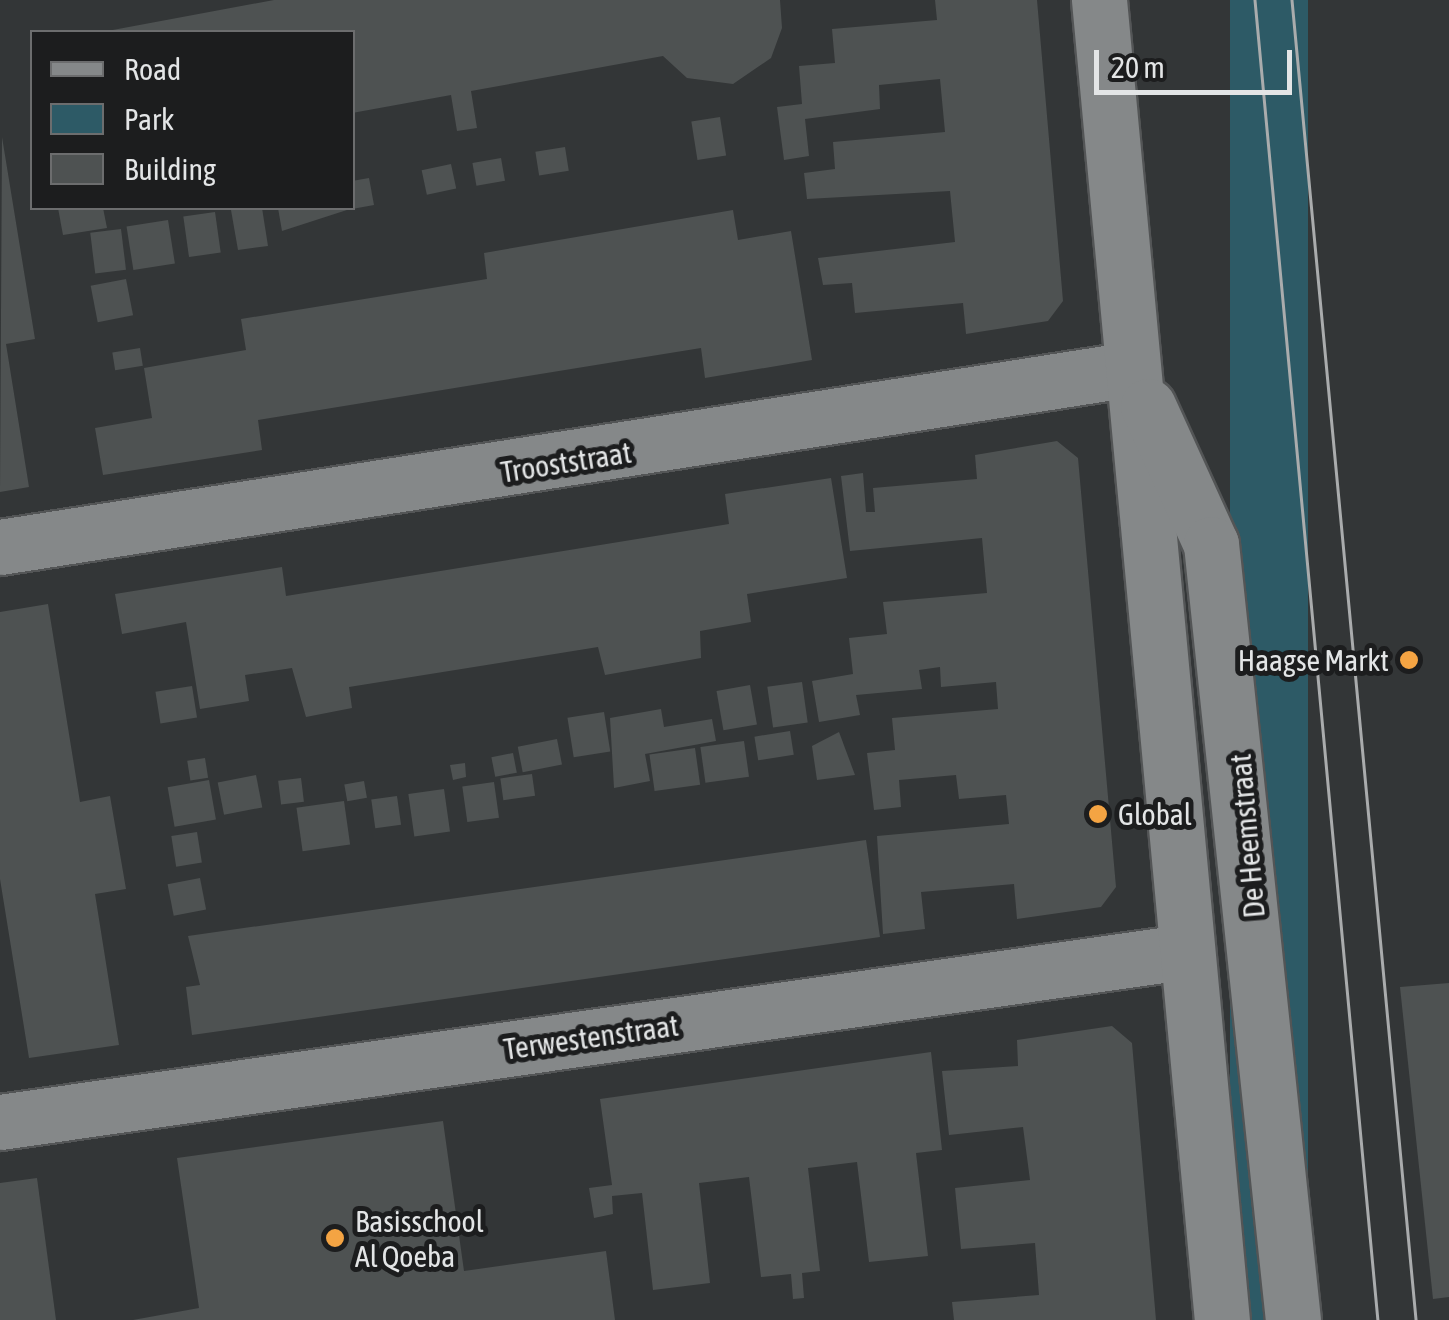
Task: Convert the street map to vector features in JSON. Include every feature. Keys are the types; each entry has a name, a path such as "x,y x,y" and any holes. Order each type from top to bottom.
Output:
{"street":[{"name":"De Heemstraat","path":"1099,0 1182,952 1222,1320"},
{"name":"De Heemstraat","path":"1131,369 1211,544 1294,1320"},
{"name":"Trooststraat","path":"0,548 1131,369"},
{"name":"Terwestenstraat","path":"0,1122 1182,952"}],"green space":[{"path":"1230,0 1308,0 1308,1320 1230,1320"}],"building":[{"path":"274,0 780,0 782,28 771,58 733,84 687,78 663,56 471,91 477,128 457,131 451,95 355,112 355,30 113,30"},
{"path":"935,0 1037,0 1063,301 1048,321 966,334 963,303 855,313 852,283 823,285 818,258 955,242 950,191 807,199 804,173 835,169 833,142 945,132 940,79 879,85 880,109 805,119 809,156 784,160 777,107 802,104 799,66 835,63 832,29 937,20"},
{"path":"720,117 726,156 697,160 691,122"},
{"path":"2,137 35,339 6,344 29,487 0,492"},
{"path":"565,147 569,171 539,175 535,152"},
{"path":"501,158 505,181 476,186 472,163"},
{"path":"451,164 456,188 427,195 422,170"},
{"path":"369,178 374,205 355,208 355,180"},
{"path":"58,210 103,210 107,228 63,235"},
{"path":"231,210 262,210 268,246 238,250"},
{"path":"278,210 347,210 282,231"},
{"path":"733,210 738,240 791,231 812,360 705,378 701,348 602,364 258,420 262,450 103,475 95,428 152,418 144,368 246,350 241,319 487,279 484,253"},
{"path":"215,212 221,253 189,257 183,216"},
{"path":"168,220 175,263 133,270 127,227"},
{"path":"121,229 126,270 95,273 90,233"},
{"path":"126,279 133,315 98,322 91,286"},
{"path":"140,348 143,366 115,370 112,352"},
{"path":"1057,441 1078,458 1116,887 1101,907 1017,919 1014,884 921,892 925,929 883,934 877,836 1009,824 1006,795 959,799 956,775 899,780 901,807 874,810 867,753 895,750 892,718 998,709 996,682 941,687 940,667 919,670 922,689 856,695 860,715 819,722 812,681 853,674 849,638 887,634 883,602 987,593 982,538 850,551 841,476 863,473 866,512 875,512 873,488 977,479 975,455"},
{"path":"831,478 847,578 747,594 751,622 700,631 701,658 605,675 598,647 349,687 352,708 306,717 292,668 245,675 249,701 200,709 186,622 122,634 115,594 282,567 286,596 729,524 725,494"},
{"path":"48,604 80,802 110,796 126,889 95,894 119,1045 29,1058 0,879 0,612"},
{"path":"802,682 808,723 773,727 767,687"},
{"path":"750,685 757,724 723,730 717,691"},
{"path":"192,686 197,718 160,723 155,692"},
{"path":"661,709 664,727 712,719 716,741 645,754 650,781 614,788 610,718"},
{"path":"604,712 610,752 574,757 567,718"},
{"path":"790,731 794,755 758,760 754,737"},
{"path":"839,732 855,775 817,780 812,746"},
{"path":"557,739 562,765 523,772 518,747"},
{"path":"744,741 749,777 705,783 700,747"},
{"path":"695,748 700,785 655,791 649,754"},
{"path":"513,753 517,773 495,777 491,757"},
{"path":"205,758 208,778 190,781 187,761"},
{"path":"465,763 466,777 453,780 450,765"},
{"path":"532,774 535,796 503,800 500,778"},
{"path":"256,775 262,807 224,815 218,782"},
{"path":"301,778 304,802 281,805 278,781"},
{"path":"209,780 216,819 175,827 168,787"},
{"path":"364,781 367,798 347,801 344,784"},
{"path":"494,782 499,818 467,822 462,786"},
{"path":"444,789 450,832 414,837 408,794"},
{"path":"397,796 401,825 375,828 371,800"},
{"path":"344,801 350,845 303,851 296,808"},
{"path":"197,832 202,863 176,867 171,836"},
{"path":"866,840 880,937 192,1035 186,987 200,985 188,936"},
{"path":"200,878 206,909 174,916 168,884"},
{"path":"1449,983 1449,1297 1433,1299 1400,987"},
{"path":"1112,1026 1132,1043 1156,1320 954,1320 952,1302 1039,1295 1035,1243 961,1249 955,1188 1030,1180 1023,1127 949,1135 942,1071 1018,1066 1017,1040"},
{"path":"931,1052 942,1150 916,1153 928,1256 869,1262 857,1162 808,1168 820,1271 802,1273 804,1298 793,1299 791,1274 761,1277 749,1177 699,1183 710,1283 653,1290 642,1193 612,1196 613,1214 594,1218 589,1188 612,1185 600,1099"},
{"path":"443,1121 464,1271 606,1251 615,1320 133,1320 199,1308 177,1158"},
{"path":"37,1178 56,1320 0,1320 0,1183"}],"tram line":[{"path":"1255,0 1378,1320"},
{"path":"1292,0 1416,1320"}],"place":[{"name":"Haagse Markt","path":"1409,660"},
{"name":"Global","path":"1098,814"},
{"name":"Basisschool Al Qoeba","path":"335,1238"}]}
